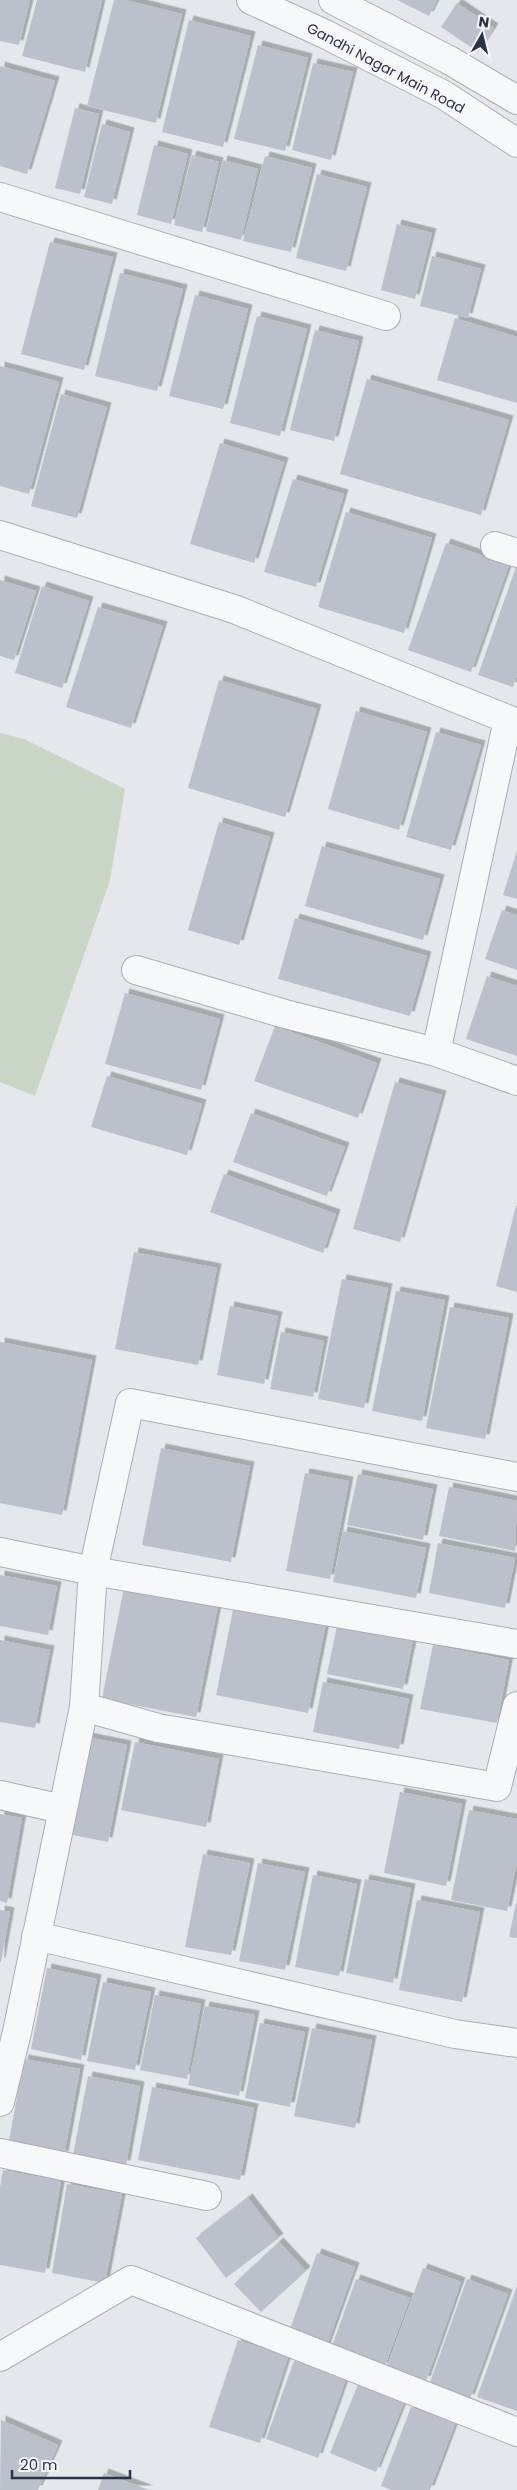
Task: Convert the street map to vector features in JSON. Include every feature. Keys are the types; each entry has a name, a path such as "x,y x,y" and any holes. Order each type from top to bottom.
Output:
{"street":[{"name":"Gandhi Nagar Main Road","path":"251,0 325,34 444,95 517,143"},
{"path":"333,0 449,60 517,100"},
{"path":"0,197 386,316"},
{"path":"0,534 234,609 513,722 436,1052"},
{"path":"136,970 285,1014 436,1052 517,1080"},
{"path":"0,2102 9,2030 36,1936 84,1708 93,1571 130,1402 517,1477"},
{"path":"0,1552 93,1571 517,1644"},
{"path":"84,1708 158,1728 507,1791 517,1706"},
{"path":"0,1795 62,1809"},
{"path":"36,1936 455,2034 517,2043"},
{"path":"0,2153 207,2196"},
{"path":"0,2357 131,2280 517,2432"}],"green space":[{"path":"0,733 24,739 125,789 110,880 35,1096 0,1082"}],"building":[{"path":"0,0 30,0 19,45 0,41"},
{"path":"37,0 102,0 85,72 22,56"},
{"path":"114,0 125,0 182,14 156,123 87,106"},
{"path":"397,0 437,0 429,16"},
{"path":"457,3 494,28 478,52 441,27"},
{"path":"189,20 251,36 223,147 162,132"},
{"path":"258,45 308,58 285,151 234,139"},
{"path":"313,63 353,72 331,160 292,150"},
{"path":"0,66 55,81 27,174 0,166"},
{"path":"75,108 99,114 80,194 55,188"},
{"path":"102,124 130,132 112,204 84,197"},
{"path":"154,145 188,154 171,224 137,215"},
{"path":"192,155 219,162 202,232 174,225"},
{"path":"265,156 312,168 291,252 243,241"},
{"path":"223,160 258,169 241,240 206,231"},
{"path":"317,174 367,187 346,271 296,258"},
{"path":"397,224 432,233 415,299 381,290"},
{"path":"50,242 113,257 84,370 21,354"},
{"path":"432,256 481,269 468,318 420,306"},
{"path":"120,273 183,289 157,391 95,376"},
{"path":"195,295 248,309 223,409 169,396"},
{"path":"257,316 307,329 280,436 230,423"},
{"path":"455,318 517,337 517,403 437,380"},
{"path":"315,330 359,341 334,441 290,430"},
{"path":"0,366 59,382 29,494 0,486"},
{"path":"367,379 509,420 481,515 340,474"},
{"path":"61,394 107,407 77,518 31,506"},
{"path":"220,443 284,462 254,563 190,544"},
{"path":"293,479 344,494 316,587 264,572"},
{"path":"346,512 432,538 404,633 318,607"},
{"path":"446,543 509,565 471,672 408,650"},
{"path":"517,564 517,675 513,687 478,675"},
{"path":"0,580 36,591 14,660 0,656"},
{"path":"42,586 89,601 62,688 15,673"},
{"path":"98,607 163,626 131,728 66,707"},
{"path":"219,680 317,709 285,817 188,788"},
{"path":"356,711 427,732 399,830 328,809"},
{"path":"436,732 481,745 451,850 406,837"},
{"path":"219,822 270,837 239,945 188,930"},
{"path":"322,846 440,879 423,940 305,906"},
{"path":"517,851 517,899 503,895"},
{"path":"502,910 517,915 517,970 485,959"},
{"path":"295,918 427,956 410,1016 278,979"},
{"path":"487,976 517,986 517,1056 466,1039"},
{"path":"125,993 220,1019 201,1090 105,1064"},
{"path":"275,1026 377,1063 358,1118 254,1081"},
{"path":"107,1076 202,1104 187,1155 91,1127"},
{"path":"395,1082 442,1095 400,1242 353,1229"},
{"path":"251,1113 345,1147 327,1196 233,1162"},
{"path":"224,1174 336,1214 323,1253 210,1212"},
{"path":"517,1206 517,1292 496,1286"},
{"path":"134,1252 217,1268 198,1365 115,1349"},
{"path":"342,1279 388,1288 364,1408 318,1399"},
{"path":"396,1291 445,1300 422,1421 372,1411"},
{"path":"230,1306 278,1316 264,1384 217,1375"},
{"path":"450,1307 509,1318 485,1439 426,1428"},
{"path":"281,1332 324,1341 313,1397 270,1389"},
{"path":"0,1342 92,1360 62,1515 0,1503"},
{"path":"161,1448 250,1466 231,1562 142,1545"},
{"path":"305,1473 349,1481 330,1579 286,1571"},
{"path":"358,1474 433,1489 423,1540 347,1525"},
{"path":"449,1487 517,1501 515,1551 439,1536"},
{"path":"343,1531 426,1548 416,1598 333,1582"},
{"path":"438,1543 515,1558 505,1608 429,1593"},
{"path":"0,1575 57,1586 48,1635 0,1626"},
{"path":"125,1582 219,1600 196,1717 102,1699"},
{"path":"235,1600 327,1618 308,1713 216,1695"},
{"path":"337,1626 413,1640 403,1689 327,1674"},
{"path":"0,1640 50,1650 35,1728 0,1722"},
{"path":"433,1645 509,1660 497,1723 420,1709"},
{"path":"323,1682 409,1699 399,1749 313,1732"},
{"path":"87,1737 127,1745 108,1842 68,1834"},
{"path":"135,1742 219,1759 206,1827 121,1810"},
{"path":"400,1792 462,1804 446,1886 384,1873"},
{"path":"469,1810 517,1819 517,1862 507,1911 451,1900"},
{"path":"0,1814 22,1818 7,1903 0,1901"},
{"path":"203,1854 250,1863 231,1955 185,1947"},
{"path":"258,1863 305,1872 285,1970 239,1961"},
{"path":"313,1875 357,1884 339,1976 295,1967"},
{"path":"365,1879 411,1888 393,1983 346,1973"},
{"path":"417,1900 480,1912 462,2002 399,1990"},
{"path":"517,1903 517,1938 509,1937"},
{"path":"0,1910 10,1912 1,1962 0,1962"},
{"path":"47,1968 97,1979 81,2060 31,2049"},
{"path":"103,1982 151,1992 135,2070 87,2061"},
{"path":"155,1995 201,2004 187,2079 140,2070"},
{"path":"205,2006 255,2015 239,2096 188,2085"},
{"path":"260,2023 305,2032 290,2107 245,2098"},
{"path":"312,2028 372,2040 355,2128 294,2116"},
{"path":"24,2059 80,2069 64,2156 8,2146"},
{"path":"88,2076 140,2086 126,2165 73,2155"},
{"path":"152,2087 254,2108 240,2180 138,2160"},
{"path":"3,2170 61,2181 45,2273 0,2265 0,2187"},
{"path":"67,2184 122,2194 105,2283 52,2273"},
{"path":"248,2198 279,2238 226,2278 196,2238"},
{"path":"279,2242 306,2271 261,2312 234,2284"},
{"path":"317,2253 355,2267 326,2348 288,2335"},
{"path":"423,2268 461,2282 426,2381 387,2367"},
{"path":"356,2279 410,2298 384,2368 331,2349"},
{"path":"467,2279 508,2294 470,2399 429,2385"},
{"path":"517,2286 517,2411 477,2397"},
{"path":"238,2340 288,2357 260,2443 209,2427"},
{"path":"294,2361 346,2379 318,2458 266,2439"},
{"path":"359,2382 405,2400 376,2472 330,2453"},
{"path":"411,2407 455,2424 430,2490 391,2490 381,2486"},
{"path":"1,2420 58,2445 38,2490 0,2490"},
{"path":"104,2473 149,2490 98,2490"}]}
